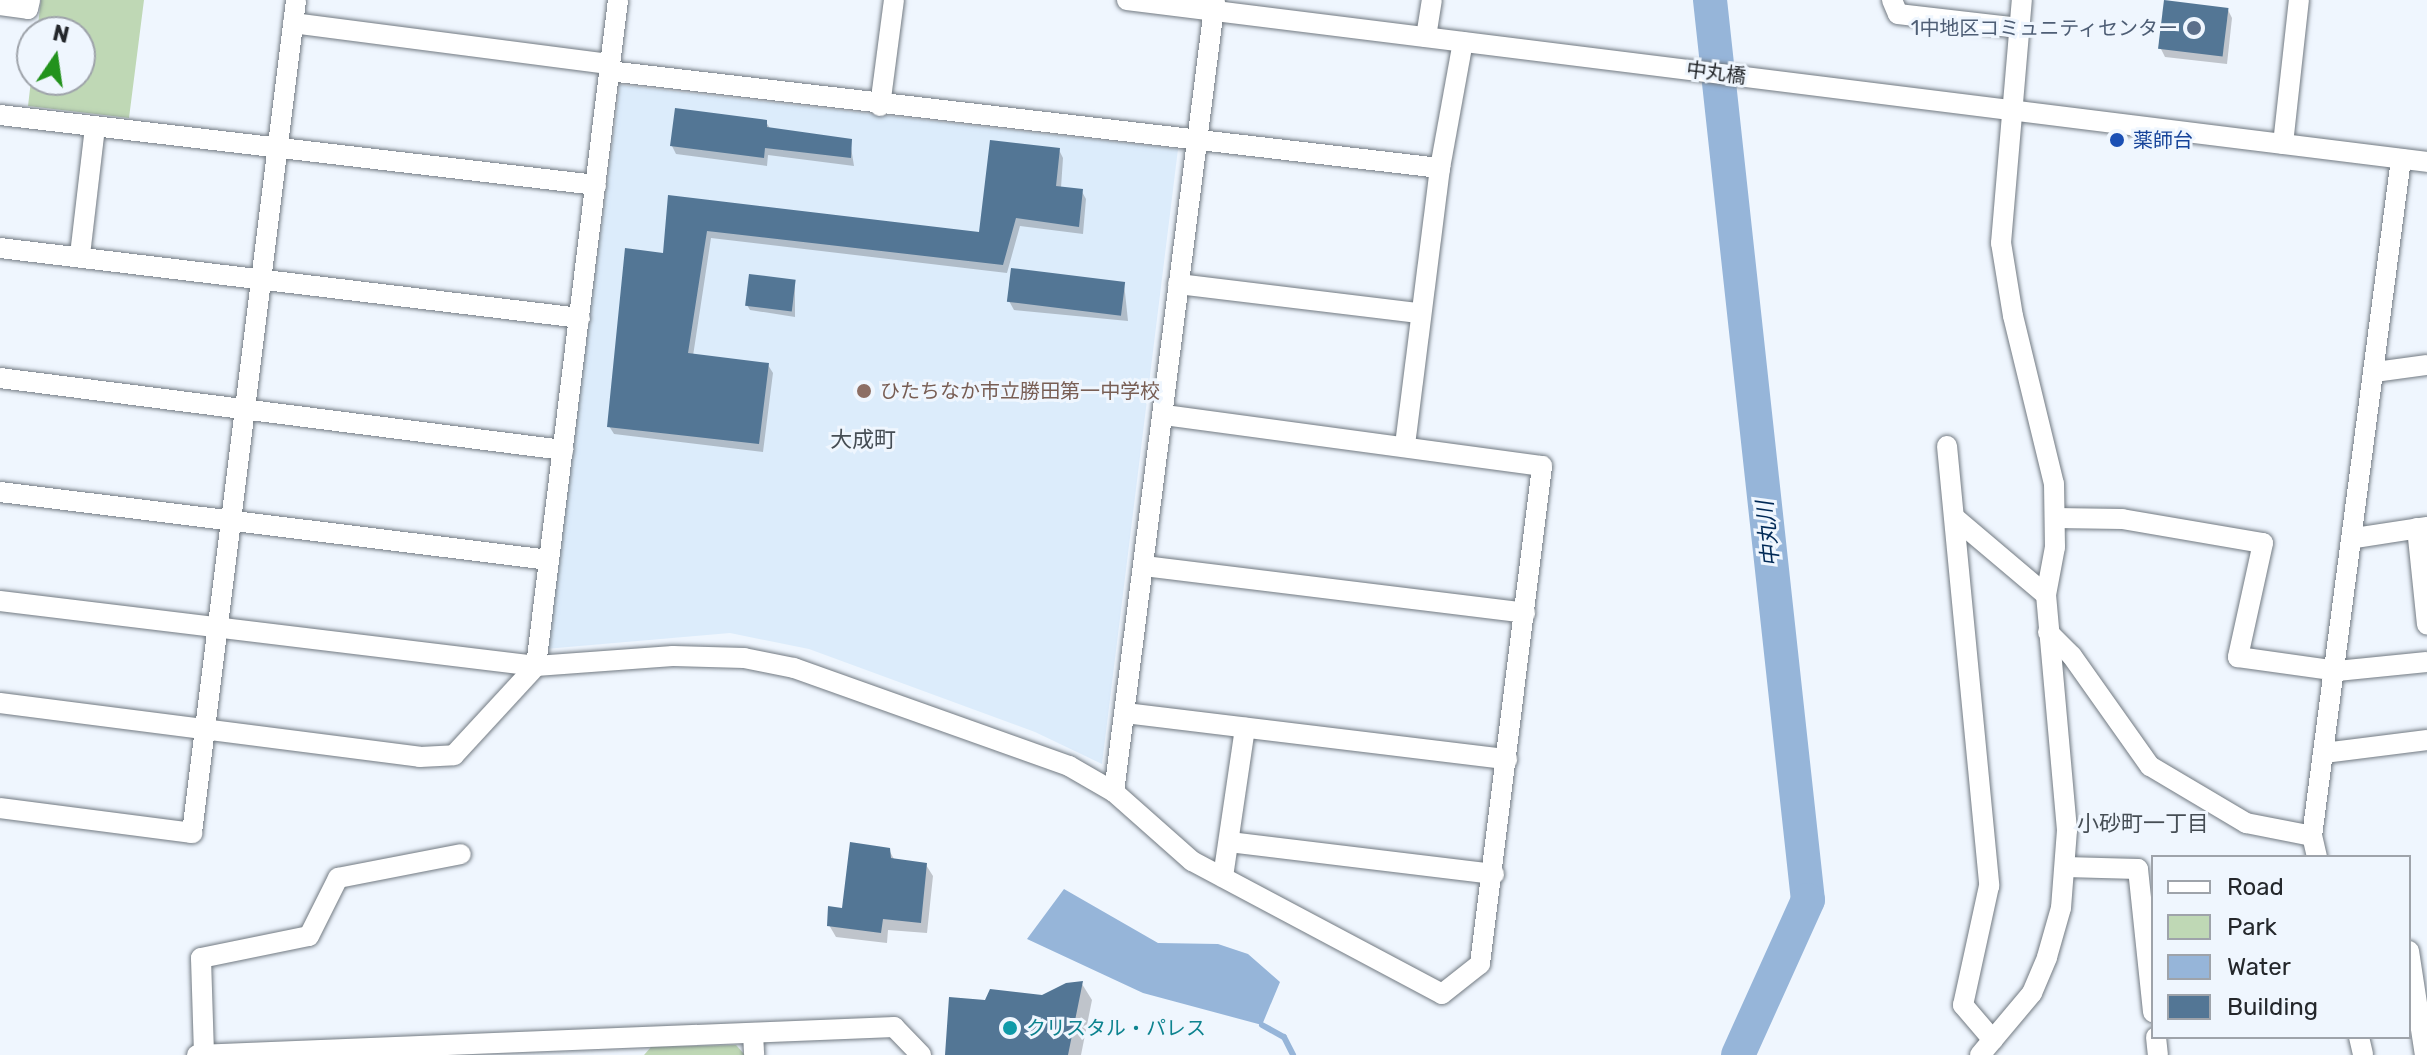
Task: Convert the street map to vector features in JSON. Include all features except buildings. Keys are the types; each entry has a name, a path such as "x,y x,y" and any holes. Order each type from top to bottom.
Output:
{"street":[{"path":"0,5 28,9 30,0"},
{"path":"0,808 192,833 296,0"},
{"path":"0,703 420,757 454,755 536,666 618,0"},
{"path":"880,106 894,0"},
{"name":"中丸橋","path":"1127,0 1214,5 1463,42 2427,162"},
{"path":"1426,37 1432,0"},
{"path":"1892,0 1898,14 2019,28"},
{"path":"1947,446 1989,886 1963,1005 1986,1047 2032,993 2047,957 2065,867 2067,830 2046,595 2056,518 2046,440 2013,316 2001,243 2022,0"},
{"path":"2283,144 2299,0"},
{"path":"1114,792 1214,5"},
{"path":"293,23 880,106 1440,168"},
{"path":"1405,445 1419,313 1440,168 1463,42"},
{"path":"0,115 596,185"},
{"path":"80,255 95,127"},
{"path":"2317,855 2312,836 2355,538 2401,159"},
{"path":"0,248 80,255 580,318"},
{"path":"1178,284 1419,313"},
{"path":"2375,372 2427,365"},
{"path":"0,378 563,450"},
{"path":"0,601 536,666 673,656 744,658 794,668 1030,750 1114,792 1192,861 1442,994 1480,964 1494,874 1542,466 1405,445 1163,415"},
{"path":"0,492 549,560"},
{"path":"1955,518 2046,595"},
{"path":"2056,518 2122,519 2263,543 2238,657 2337,671 2427,662"},
{"path":"2355,538 2422,527 2427,624"},
{"path":"1144,566 1525,613"},
{"path":"2048,632 2072,656 2150,766 2246,823 2312,836"},
{"path":"1125,713 1507,759"},
{"path":"1223,877 1245,728"},
{"path":"2324,753 2427,740"},
{"path":"1229,842 1494,874"},
{"path":"204,1054 201,958 309,936 338,878 461,854"},
{"path":"2065,867 2138,869 2151,993"},
{"path":"2411,964 2425,1055"},
{"path":"197,1055 632,1047 753,1033 894,1027 921,1055"},
{"path":"753,1033 754,1055"}],"shaded area":[{"name":"ひたちなか市立勝田第一中学校","path":"620,85 1178,149 1102,764 1035,732 809,649 730,633 545,649"}],"green space":[{"path":"41,0 144,0 129,118 28,106 29,96 96,96 96,16 39,16"},
{"path":"736,1045 745,1055 644,1055 651,1047"}],"water":[{"path":"1064,889 1158,943 1218,944 1248,954 1280,982 1262,1025 1143,993 1027,939"}],"waterway":[{"name":"中丸川","path":"1710,0 1808,900 1738,1055"},
{"path":"1262,1025 1284,1037 1293,1055"}],"place":[{"name":"1中地区コミュニティセンター","path":"2194,28"},
{"name":"薬師台","path":"2117,140"},
{"name":"ひたちなか市立勝田第一中学校","path":"864,391"},
{"name":"クリスタル・パレス","path":"1010,1028"}],"district":[{"name":"大成町","path":"863,440"},
{"name":"小砂町一丁目","path":"2143,824"}]}
